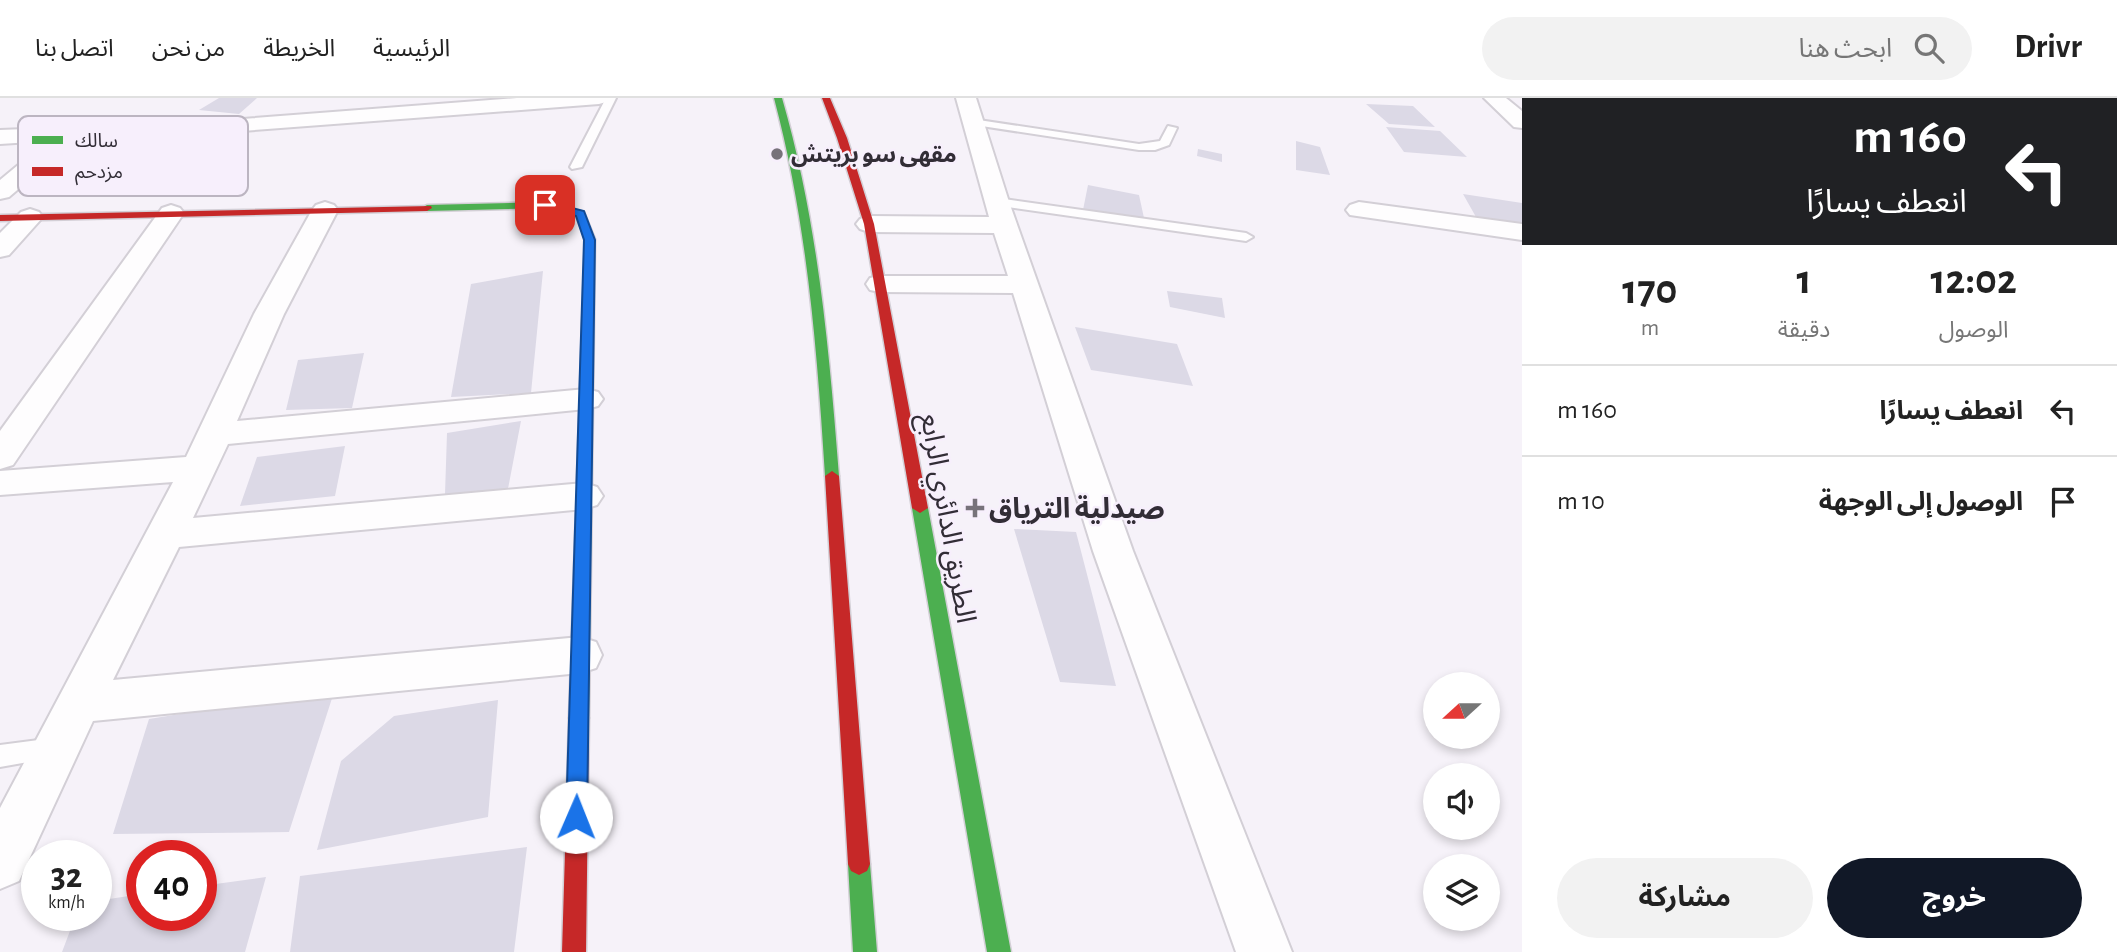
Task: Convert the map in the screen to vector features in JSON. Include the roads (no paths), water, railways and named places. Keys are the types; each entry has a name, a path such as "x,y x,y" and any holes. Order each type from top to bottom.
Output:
{"main road":[{"path":"778,98 791,141 820,303 865,952"},
{"name":"الطريق الدائري الرابع","path":"826,98 842,138 869,224 999,952"},
{"path":"0,218 545,205 580,214 590,240 573,952"}],"street":[{"path":"256,124 284,98"},
{"path":"248,124 599,98"},
{"path":"1494,98 1519,117"},
{"path":"969,110 1113,551 1264,952"},
{"path":"0,137 18,136"},
{"path":"0,192 18,177"},
{"path":"1359,209 1522,232"},
{"path":"0,863 78,703 199,468 269,314 325,210"},
{"path":"0,457 171,213"},
{"path":"869,224 1001,214"},
{"path":"0,249 30,217"},
{"path":"880,284 1025,285"},
{"path":"215,433 586,399"},
{"path":"0,483 199,468"},
{"path":"165,534 584,496"},
{"path":"78,703 580,655"}],"lane":[{"path":"576,167 611,98"},
{"path":"969,110 1139,146 1155,147 1165,143 1172,128"},
{"path":"1001,214 1246,237"},
{"path":"0,756 55,749"}],"place":[{"name":"مقهى سو بريتش","path":"777,154"},
{"name":"صيدلية الترياق","path":"975,508"}]}
